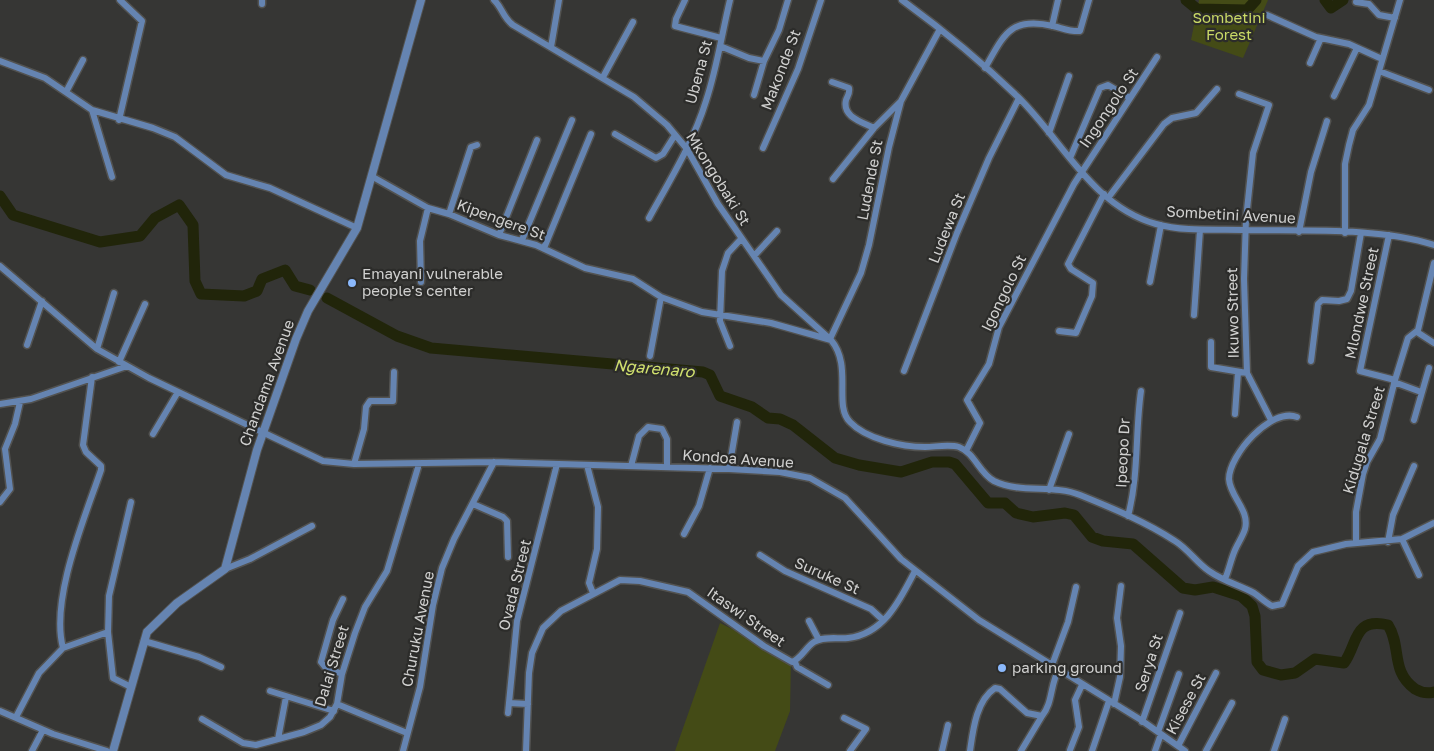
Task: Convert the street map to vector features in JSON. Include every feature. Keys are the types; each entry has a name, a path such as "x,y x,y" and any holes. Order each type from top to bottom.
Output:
{"street":[{"path":"119,120 142,21 140,17 120,0"},
{"name":"Chandama Avenue","path":"225,570 245,491 296,338 308,311 357,228 373,178 421,0"},
{"name":"Mkongobaki St","path":"494,0 506,20 634,97 667,124 687,149 741,239 781,295 831,340"},
{"path":"551,47 559,0"},
{"path":"685,0 676,19 675,26 721,38"},
{"name":"Ubena St","path":"649,218 687,149 706,101 730,0"},
{"path":"754,95 764,61 779,30 788,0"},
{"name":"Makonde St","path":"763,148 798,69 821,0"},
{"name":"Sombetini Avenue","path":"902,0 940,29 1019,98 1081,172 1123,209 1161,225 1200,230 1360,233 1389,235 1434,245"},
{"path":"1052,26 1058,0"},
{"path":"985,68 1004,35 1014,26 1027,23 1080,31 1089,0"},
{"path":"1346,233 1345,164 1348,150 1354,130 1366,113 1400,0"},
{"path":"1356,2 1369,4 1379,15 1395,18"},
{"path":"1267,15 1321,38 1357,48 1382,59"},
{"path":"603,77 633,22"},
{"name":"Ludende St","path":"831,340 861,273 870,245 889,147 901,101 940,29"},
{"path":"1310,63 1321,38"},
{"path":"720,46 749,58 764,61"},
{"path":"1334,96 1357,48"},
{"name":"Ingongolo St","path":"1081,172 1158,57"},
{"path":"66,92 83,60"},
{"path":"0,61 35,73 92,110 119,120 167,133 226,175 270,188 357,228"},
{"path":"1379,70 1429,90"},
{"path":"1049,132 1069,76"},
{"path":"832,82 850,88 846,103 847,112 854,118 874,128"},
{"path":"1070,158 1100,88 1108,85 1130,98"},
{"path":"1059,331 1076,333 1092,296 1093,283 1068,264 1106,196 1164,124 1172,118 1196,113 1217,89"},
{"name":"Ikuwo Street","path":"1239,94 1269,105 1253,153 1246,230 1247,373 1271,420"},
{"name":"Ludewa St","path":"904,371 957,233 1019,98"},
{"path":"833,180 874,128 901,101"},
{"path":"92,110 112,177"},
{"path":"522,240 572,120"},
{"path":"1299,232 1312,172 1327,121"},
{"path":"544,248 591,134"},
{"path":"614,134 656,158 663,154 675,135"},
{"path":"499,236 537,140"},
{"path":"449,214 471,147 478,145"},
{"name":"Igongolo St","path":"966,451 980,423 968,406 968,397 986,371 992,357 999,327 1081,172"},
{"name":"Kipengere St","path":"373,178 428,208 449,214 499,236 522,240 544,248 586,268 624,276 661,297 702,312 771,323 831,340"},
{"path":"420,282 420,241 428,208"},
{"path":"1150,282 1161,225"},
{"path":"1194,314 1200,230"},
{"path":"754,256 777,231"},
{"path":"1311,361 1318,304 1322,300 1347,299 1360,233"},
{"name":"Mlondwe Street","path":"1389,235 1360,371 1394,381"},
{"path":"730,346 720,325 724,261 741,239"},
{"name":"Kidugala Street","path":"1356,543 1356,512 1363,474 1367,462 1380,439 1394,381 1408,338 1417,332 1434,263"},
{"name":"Kondoa Avenue","path":"0,266 97,349 178,392 323,461 354,464 494,462 710,468 780,472 810,478 822,483 849,502 891,549 915,571 979,620 1059,669 1185,751"},
{"path":"97,349 114,292"},
{"path":"650,356 661,297"},
{"path":"27,345 42,301"},
{"path":"119,362 145,304"},
{"path":"1417,332 1424,339 1434,343"},
{"path":"831,340 840,354 842,366 842,408 851,424 869,434 909,446 953,446 966,451 993,480 1019,487 1074,493 1128,516 1177,542 1207,570 1254,593 1272,606 1282,604 1298,566 1306,557 1322,549 1356,543 1402,540 1434,523"},
{"path":"1211,342 1209,366 1247,373"},
{"path":"0,404 20,402 127,366"},
{"path":"1414,420 1429,368"},
{"path":"354,464 364,429 366,407 370,401 393,400 394,372"},
{"path":"1235,414 1238,372"},
{"path":"62,648 59,626 73,550 101,470 101,466 86,452 84,445 92,377"},
{"path":"1394,381 1422,392"},
{"path":"153,434 178,392"},
{"name":"Ipeopo Dr","path":"1128,516 1135,489 1136,440 1141,392"},
{"path":"0,502 10,489 5,462 5,449 15,424 20,402"},
{"path":"1225,580 1234,552 1245,529 1246,516 1230,486 1232,464 1243,448 1271,420 1286,415 1297,417"},
{"path":"729,469 737,422"},
{"path":"631,466 639,436 648,427 662,429 666,434 667,467"},
{"path":"1049,490 1069,434"},
{"name":"Churuku Avenue","path":"403,751 420,686 433,605 442,568 454,539 494,462"},
{"name":"Dalai Street","path":"202,719 242,744 256,745 321,725 334,711 342,674 364,607 387,571 419,464"},
{"name":"Ovada Street","path":"508,713 517,621 556,464"},
{"path":"587,465 598,507 596,558 590,583 593,593"},
{"path":"1388,542 1393,515 1414,466"},
{"path":"684,534 699,506 710,468"},
{"path":"131,502 109,596 108,632 109,660 113,678 131,687"},
{"path":"473,504 503,517 507,521 508,558"},
{"path":"113,751 144,641 150,628 167,611 225,570 312,526"},
{"path":"1402,540 1419,575"},
{"name":"Suruke St","path":"760,555 785,571 871,609 883,620"},
{"path":"809,621 820,640 868,634 897,604 915,571"},
{"name":"Itaswi Street","path":"526,751 532,653 543,628 561,611 620,580 630,579 688,592 764,646 795,662 814,642 820,640"},
{"path":"1092,751 1112,703 1120,677 1121,646 1117,618 1121,586"},
{"path":"1052,665 1068,622 1076,587"},
{"path":"342,674 325,667 321,662 333,620 343,599"},
{"name":"Serya St","path":"1142,722 1180,612"},
{"path":"16,717 39,673 62,648 108,632"},
{"path":"144,641 199,657 221,668"},
{"path":"795,662 797,667 828,684"},
{"path":"1021,751 1047,708 1054,677 1059,669"},
{"name":"Kisese St","path":"1178,746 1216,673"},
{"path":"1156,751 1159,733 1179,674"},
{"path":"1070,750 1079,728 1075,700 1082,685"},
{"path":"970,751 978,713 990,692 995,688 1003,690 1027,713 1042,716"},
{"path":"270,691 334,711"},
{"path":"278,739 286,697"},
{"path":"509,703 528,704"},
{"path":"1206,751 1232,703"},
{"path":"337,704 407,733"},
{"path":"0,711 44,730 107,751"},
{"path":"844,718 866,729 850,751"},
{"path":"1274,751 1285,719"},
{"path":"942,751 948,725"},
{"path":"32,751 44,730"}],"green space":[{"name":"Sombetini Forest","path":"1199,0 1268,0 1243,58 1191,40"},
{"path":"720,623 791,658 790,711 775,751 675,751"}],"waterway":[{"path":"1186,0 1197,9 1247,10 1256,0"},
{"path":"1325,0 1331,8 1343,0"},
{"name":"Ngarenaro","path":"0,196 13,215 100,242 140,236 155,218 179,205 193,225 195,281 201,294 244,296 257,291 262,279 285,270 295,286 310,290"},
{"name":"Ngarenaro","path":"327,298 397,336 431,348 703,372 710,375 720,396 752,407 768,418 780,419 793,425 835,458 859,465 901,472 932,462 955,464 988,503 1005,503 1016,513 1033,517 1065,513 1074,515 1092,537 1103,541 1133,544 1183,588 1195,590 1213,587 1241,596 1252,606 1255,616 1257,662 1263,670 1281,675 1295,673 1315,659 1344,663 1362,628 1368,625 1388,625 1395,642 1399,667 1407,682 1420,691 1434,692"}],"place":[{"name":"Emayani vulnerable people's center","path":"352,283"},
{"name":"parking ground","path":"1002,668"}]}
